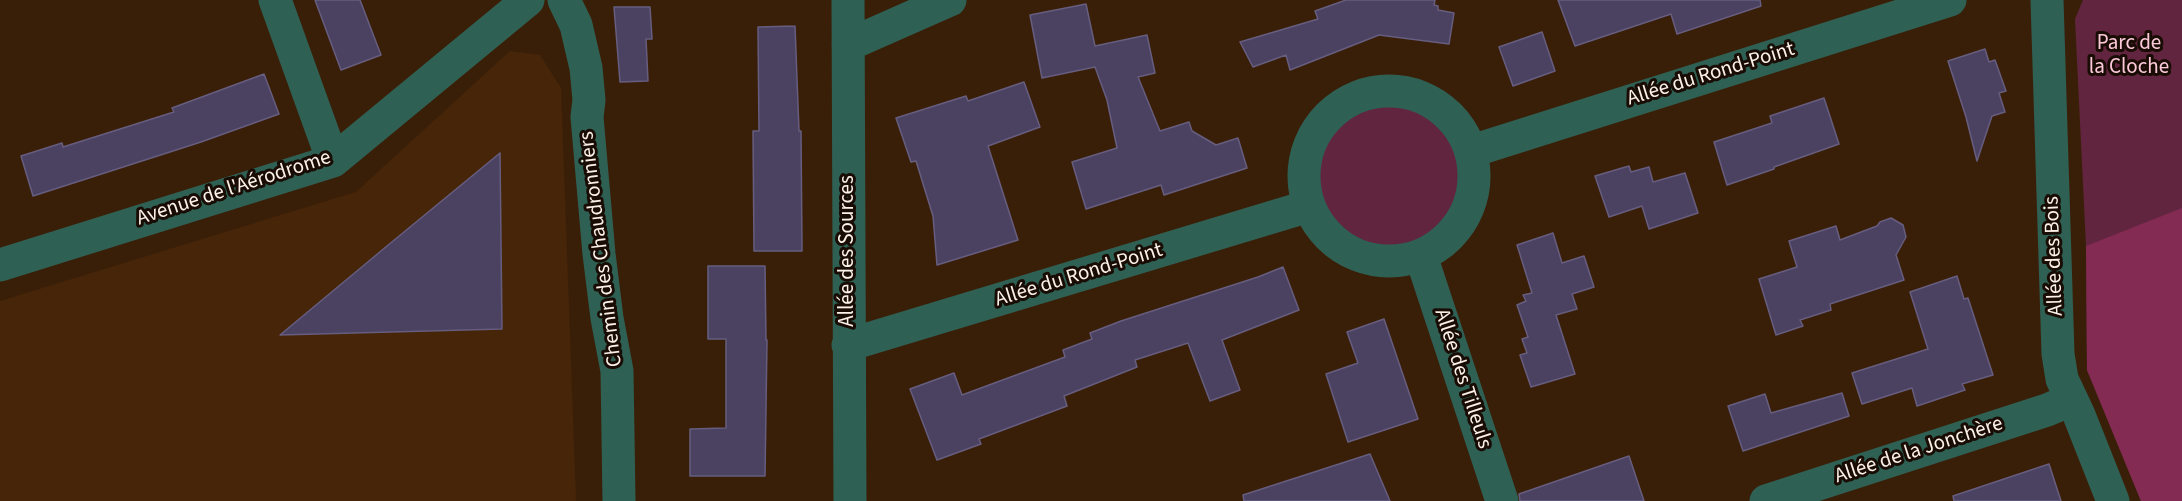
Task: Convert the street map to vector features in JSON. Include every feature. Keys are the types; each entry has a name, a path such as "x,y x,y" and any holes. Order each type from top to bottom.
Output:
{"street":[{"path":"275,0 333,160"},
{"name":"Avenue de l'Aérodrome","path":"0,265 333,160 528,0"},
{"name":"Chemin des Chaudronniers","path":"564,0 576,25 586,68 587,117 599,254 607,318 617,371 619,501"},
{"name":"Allée des Sources","path":"848,0 850,501"},
{"path":"849,45 951,0"},
{"name":"Allée du Rond-Point","path":"1472,151 1950,0"},
{"name":"Allée des Bois","path":"2047,0 2058,354 2062,379 2113,501"},
{"path":"1389,90 1416,94 1440,107 1459,126 1472,151 1475,176 1472,201 1460,225 1443,243 1421,256 1394,262 1367,260 1342,248 1322,230 1309,206 1303,180 1306,153 1318,128 1337,108 1361,95 1389,90"},
{"name":"Allée du Rond-Point","path":"848,345 1309,206"},
{"name":"Allée des Tilleuls","path":"1421,256 1502,501"},
{"name":"Allée de la Jonchère","path":"1766,501 2072,400"}],"shaded area":[{"path":"510,51 540,55 561,88 576,501 0,501 0,301 356,192"},
{"path":"2182,208 2182,501 2141,501 2087,370 2086,246"}],"green space":[{"name":"Parc de la Cloche","path":"2083,0 2182,0 2182,501 2141,501 2087,370 2086,246 2075,19"},
{"path":"1391,104 1419,109 1442,125 1458,148 1463,176 1458,204 1442,227 1419,243 1391,248 1363,243 1340,227 1324,204 1319,176 1324,148 1340,125 1363,109"}],"building":[{"path":"315,0 360,0 381,55 341,70"},
{"path":"1346,0 1435,0 1434,5 1438,6 1438,10 1454,13 1449,44 1379,35 1290,70 1286,55 1253,67 1240,42 1318,19 1315,11"},
{"path":"1558,0 1760,0 1761,6 1677,34 1671,14 1575,46"},
{"path":"1086,4 1095,46 1147,35 1155,73 1138,77 1160,131 1189,122 1192,131 1216,145 1238,138 1247,168 1164,195 1161,185 1086,209 1072,162 1117,148 1107,100 1095,67 1042,78 1030,15"},
{"path":"614,7 650,7 652,39 646,39 648,81 620,82"},
{"path":"795,26 799,131 801,131 802,251 754,251 753,131 759,131 758,27"},
{"path":"1542,32 1555,71 1513,86 1499,47"},
{"path":"1985,49 1989,62 1995,60 2006,91 1999,93 2005,112 1992,116 1977,161 1948,61"},
{"path":"264,74 279,114 201,142 33,196 21,156 62,143 63,147 174,112 172,108"},
{"path":"1024,82 1040,127 988,146 1018,240 937,265 933,216 916,161 911,162 896,118 966,96 968,101"},
{"path":"1824,98 1839,144 1727,185 1714,142 1772,123 1770,116"},
{"path":"500,153 502,329 280,335 387,246"},
{"path":"1629,166 1631,172 1649,167 1653,182 1685,173 1698,213 1649,229 1642,206 1609,217 1595,176"},
{"path":"1891,218 1903,225 1906,237 1896,255 1904,280 1830,304 1831,310 1800,320 1803,326 1776,335 1759,279 1797,267 1789,241 1836,226 1840,240 1877,226 1880,222"},
{"path":"1553,233 1562,263 1584,256 1594,287 1572,294 1577,309 1556,315 1575,374 1531,387 1520,355 1527,353 1522,339 1528,337 1517,305 1526,301 1523,295 1532,293 1517,245"},
{"path":"708,266 765,266 767,340 765,476 690,476 690,429 726,428 726,339 708,339"},
{"path":"1283,267 1299,310 1222,340 1240,390 1210,401 1188,343 1135,360 1137,367 1064,396 1067,406 979,439 981,444 937,460 910,389 954,373 962,395 1065,357 1063,350 1092,339 1090,333"},
{"path":"1957,276 1964,299 1968,298 1993,375 1962,384 1965,390 1917,406 1912,388 1862,404 1852,373 1928,349 1910,292"},
{"path":"1384,319 1418,419 1348,442 1326,374 1358,363 1347,332"},
{"path":"1842,393 1849,416 1743,451 1728,406 1765,394 1771,413"},
{"path":"1370,454 1390,501 1244,501 1243,495"},
{"path":"1629,456 1644,501 1520,501 1519,494"},
{"path":"2049,464 2061,501 1954,501 1953,496"}]}
